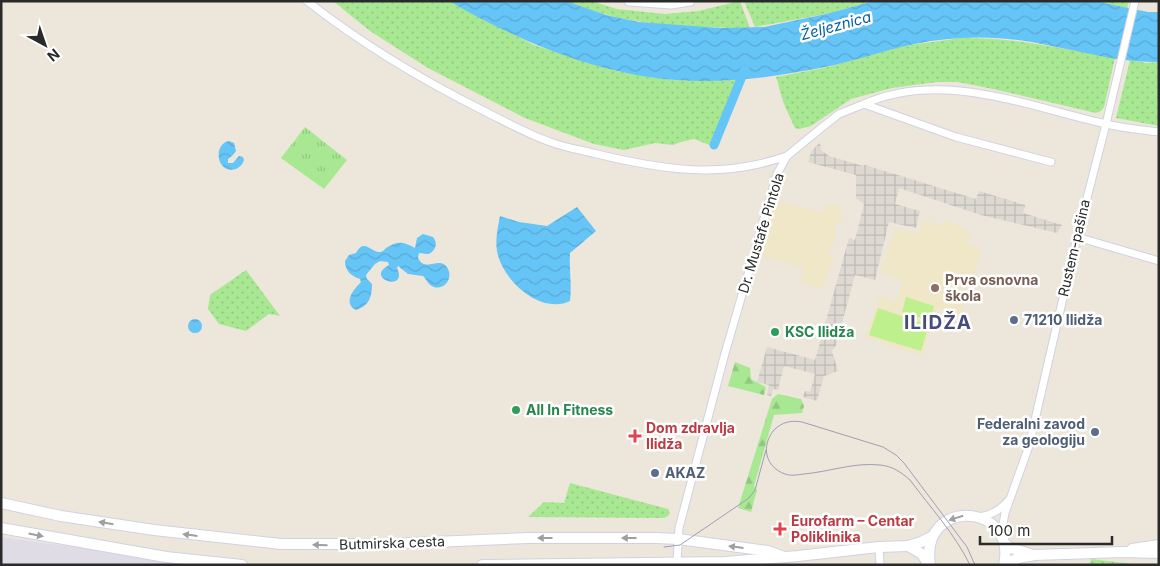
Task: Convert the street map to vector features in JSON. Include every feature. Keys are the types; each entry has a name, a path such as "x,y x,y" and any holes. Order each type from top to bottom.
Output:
{"main road":[{"name":"Butmirska cesta","path":"1,503 61,516 154,530 281,544 388,544 537,538 678,539 768,551 784,557"},
{"path":"929,565 928,550 933,536 942,524 963,515 980,517 994,526 1004,542 1011,548 1034,556"},
{"path":"1,528 166,557 242,565"},
{"name":"Butmirska cesta","path":"482,565 725,562 879,547 908,546 933,536"},
{"path":"1004,542 1005,565"},
{"path":"908,546 922,554 929,565"},
{"path":"1005,565 1018,558 1034,556 1158,552"}],"street":[{"path":"307,1 337,25 420,77 552,143 634,163 674,169 709,171 730,170 763,164 787,156"},
{"path":"629,1 671,4 690,1"},
{"name":"Rustem-pašina","path":"1004,542 1002,530 1005,513 1029,446 1076,237 1108,116 1135,1"},
{"name":"Dr. Mustafe Pintola","path":"677,562 679,528 724,357 771,192 777,174 787,156 840,114 886,95 924,90 966,91 1024,103 1106,124 1159,132"},
{"path":"864,104 956,137 1051,162"},
{"path":"1076,237 1159,261"},
{"name":"Rustem-pašina","path":"980,517 989,516 1001,509 1013,495"},
{"path":"879,547 880,565"}],"shaded area":[{"path":"820,142 821,150 829,156 976,199 979,191 1025,205 1023,213 1062,225 1057,233 981,215 899,188 895,204 920,211 916,228 889,222 875,280 855,275 836,345 832,351 838,371 824,376 817,401 803,397 805,391 810,392 815,374 784,366 778,390 773,389 771,396 767,395 769,385 757,382 767,347 815,360 849,238 855,240 864,204 856,198 856,175 808,162 811,152"},
{"path":"771,199 824,213 826,204 840,204 842,224 836,223 834,234 836,236 833,247 830,247 828,254 834,256 823,289 800,283 804,268 756,255"},
{"name":"Prva osnovna škola","path":"946,219 970,233 968,244 981,249 961,315 937,308 922,356 865,337 880,296 896,301 903,281 880,272 895,229 919,234 924,220 943,226"},
{"path":"1,537 158,559 212,565 1,565"}],"green space":[{"path":"333,1 449,1 534,45 616,71 673,80 738,80 712,146 694,139 673,145 655,143 624,150 594,144 525,118 428,68 370,31"},
{"path":"566,1 591,1 617,9 665,14 698,11 740,1 750,28 679,26 633,21 610,16"},
{"path":"744,1 874,1 826,14 755,27"},
{"path":"1094,1 1129,1 1127,8"},
{"path":"961,38 1001,39 1115,58 1104,107 1096,113 958,82 937,82 892,88 851,99 811,126 799,129 795,128 787,111 776,77 828,67 903,46"},
{"path":"1130,60 1146,63 1159,62 1159,126 1116,118"},
{"path":"305,127 347,160 324,189 281,158"},
{"path":"246,270 280,316 269,314 246,331 219,324 208,309 210,295"},
{"path":"906,297 934,306 930,321 902,312"},
{"path":"878,308 929,325 921,351 869,335"},
{"path":"735,362 750,368 751,379 766,387 764,395 728,386"},
{"path":"778,394 801,399 804,406 802,413 774,415 754,486 757,490 751,512 738,508 772,399"},
{"path":"570,483 668,509 670,513 664,518 528,517 544,502 564,503"},
{"path":"1091,559 1141,565 1089,565"}],"water":[{"name":"Željeznica","path":"449,1 566,1 606,15 639,22 720,28 764,27 826,14 874,1 1094,1 1148,12 1159,12 1159,62 1117,59 1015,40 972,37 916,44 835,65 780,75 720,81 671,80 605,68 572,58 509,33"},
{"path":"229,141 234,143 236,151 228,159 228,163 233,163 239,156 243,157 244,160 236,169 230,170 224,168 219,158 220,147"},
{"path":"577,207 596,231 570,253 570,301 558,304 535,299 514,283 500,262 496,242 500,216 519,222 547,226"},
{"path":"423,234 433,237 436,246 429,254 419,253 418,258 425,264 441,263 445,265 449,273 447,283 441,287 434,287 423,276 408,274 398,266 399,276 397,280 393,282 388,281 383,279 381,275 382,270 389,265 388,262 380,261 366,275 372,284 369,300 364,306 356,310 352,307 350,304 351,296 361,282 360,279 349,273 346,268 345,261 349,255 356,253 365,246 379,252 390,245 398,243 404,243 415,248 417,238"},
{"path":"192,319 198,319 202,326 198,333 192,333 188,329 188,323"}],"waterway":[{"path":"714,145 745,69"}],"tram line":[{"path":"970,565 942,521 910,480 900,472 892,468 871,464 799,475 785,474 773,467 766,452 772,433 783,423 802,422 883,447 896,455 967,547 975,565"},
{"path":"664,547 680,545 749,498 755,490 766,450"}],"place":[{"name":"Prva osnovna škola","path":"935,288"},
{"name":"71210 Ilidža","path":"1014,320"},
{"name":"KSC Ilidža","path":"775,332"},
{"name":"All In Fitness","path":"516,410"},
{"name":"Federalni zavod za geologiju","path":"1095,432"},
{"name":"Dom zdravlja Ilidža","path":"635,436"},
{"name":"AKAZ","path":"655,473"},
{"name":"Eurofarm – Centar Poliklinika","path":"780,529"}],"district":[{"name":"ILIDŽA","path":"938,322"}]}
